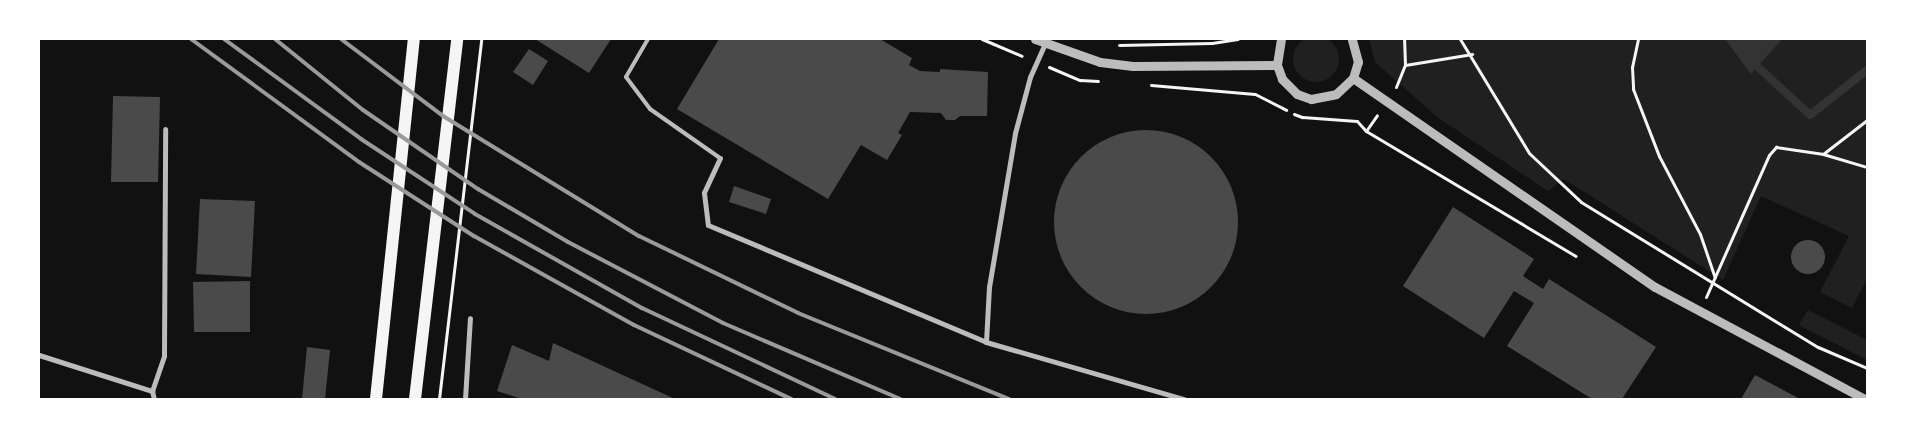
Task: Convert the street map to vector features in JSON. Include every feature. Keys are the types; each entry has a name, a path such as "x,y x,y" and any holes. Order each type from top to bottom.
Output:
{"main road":[{"path":"376,399 414,39"},
{"path":"415,399 457,39"}],"street":[{"path":"1035,39 1100,62 1133,66 1277,66"},
{"path":"1281,39 1277,66 1289,88 1311,99 1336,94 1353,78 1358,62 1352,39"},
{"path":"986,342 989,288 1015,133 1030,77 1046,43"},
{"path":"1353,78 1655,287 1698,312 1865,399"},
{"path":"154,399 152,391 164,356 165,129"},
{"path":"720,158 704,193 708,224 986,342 1184,399"},
{"path":"464,399 470,318"},
{"path":"39,355 152,391"}],"lane":[{"path":"648,39 626,77 650,109 720,158"}],"path":[{"path":"439,399 481,39"},
{"path":"1112,46 1212,43 1238,39"},
{"path":"1460,39 1472,54 1529,153 1556,181 1581,202 1712,284 1818,347 1867,368"},
{"path":"1638,39 1632,67 1633,89 1659,156 1700,234 1715,278"},
{"path":"1405,65 1472,54"},
{"path":"1823,154 1867,120"},
{"path":"1698,312 1769,155 1776,147 1823,154 1867,167"}],"shaded area":[{"path":"1316,36 1329,40 1335,46 1339,59 1335,72 1329,78 1316,82 1303,78 1297,72 1293,59 1297,46 1303,40"},
{"path":"1369,39 1867,39 1867,279 1852,308 1820,292 1849,236 1761,196 1723,280 1564,179 1548,191 1437,117 1375,62"},
{"path":"1725,39 1782,39 1751,74"},
{"path":"1808,310 1867,340 1867,360 1799,325"}],"building":[{"path":"535,39 611,39 589,73"},
{"path":"719,39 880,39 912,58 909,65 920,71 940,72 940,69 988,72 987,116 960,116 955,120 946,120 941,113 910,112 898,133 902,135 887,160 861,145 828,199 677,109"},
{"path":"529,49 548,61 533,85 513,72"},
{"path":"113,96 160,97 158,182 111,182"},
{"path":"1155,130 1173,133 1190,140 1217,163 1228,178 1235,195 1238,222 1235,249 1228,266 1205,293 1190,304 1173,311 1137,314 1119,311 1102,304 1075,281 1064,266 1057,249 1054,213 1057,195 1064,178 1087,151 1102,140 1119,133"},
{"path":"734,186 771,199 766,214 729,202"},
{"path":"200,199 255,201 251,277 196,274"},
{"path":"1453,207 1534,259 1523,276 1543,289 1549,279 1656,347 1622,399 1592,399 1507,346 1534,303 1514,291 1484,338 1403,286"},
{"path":"1808,240 1815,241 1820,245 1824,250 1824,264 1820,269 1815,273 1808,274 1801,273 1796,269 1792,264 1791,257 1792,250 1796,245 1801,241"},
{"path":"250,281 250,332 194,332 193,282"},
{"path":"553,343 675,399 522,399 497,391 512,345 549,361"},
{"path":"307,347 330,350 325,399 302,399"},
{"path":"1755,375 1800,399 1741,399"}],"waterway":[{"path":"1759,68 1810,115 1867,70"}],"railway":[{"path":"191,39 359,162 474,236 634,325 791,399"},
{"path":"224,39 361,139 475,214 642,308 835,399"},
{"path":"275,39 363,110 478,189 568,242 723,323 900,399"},
{"path":"341,39 443,116 639,236 798,313 1009,399"}]}
